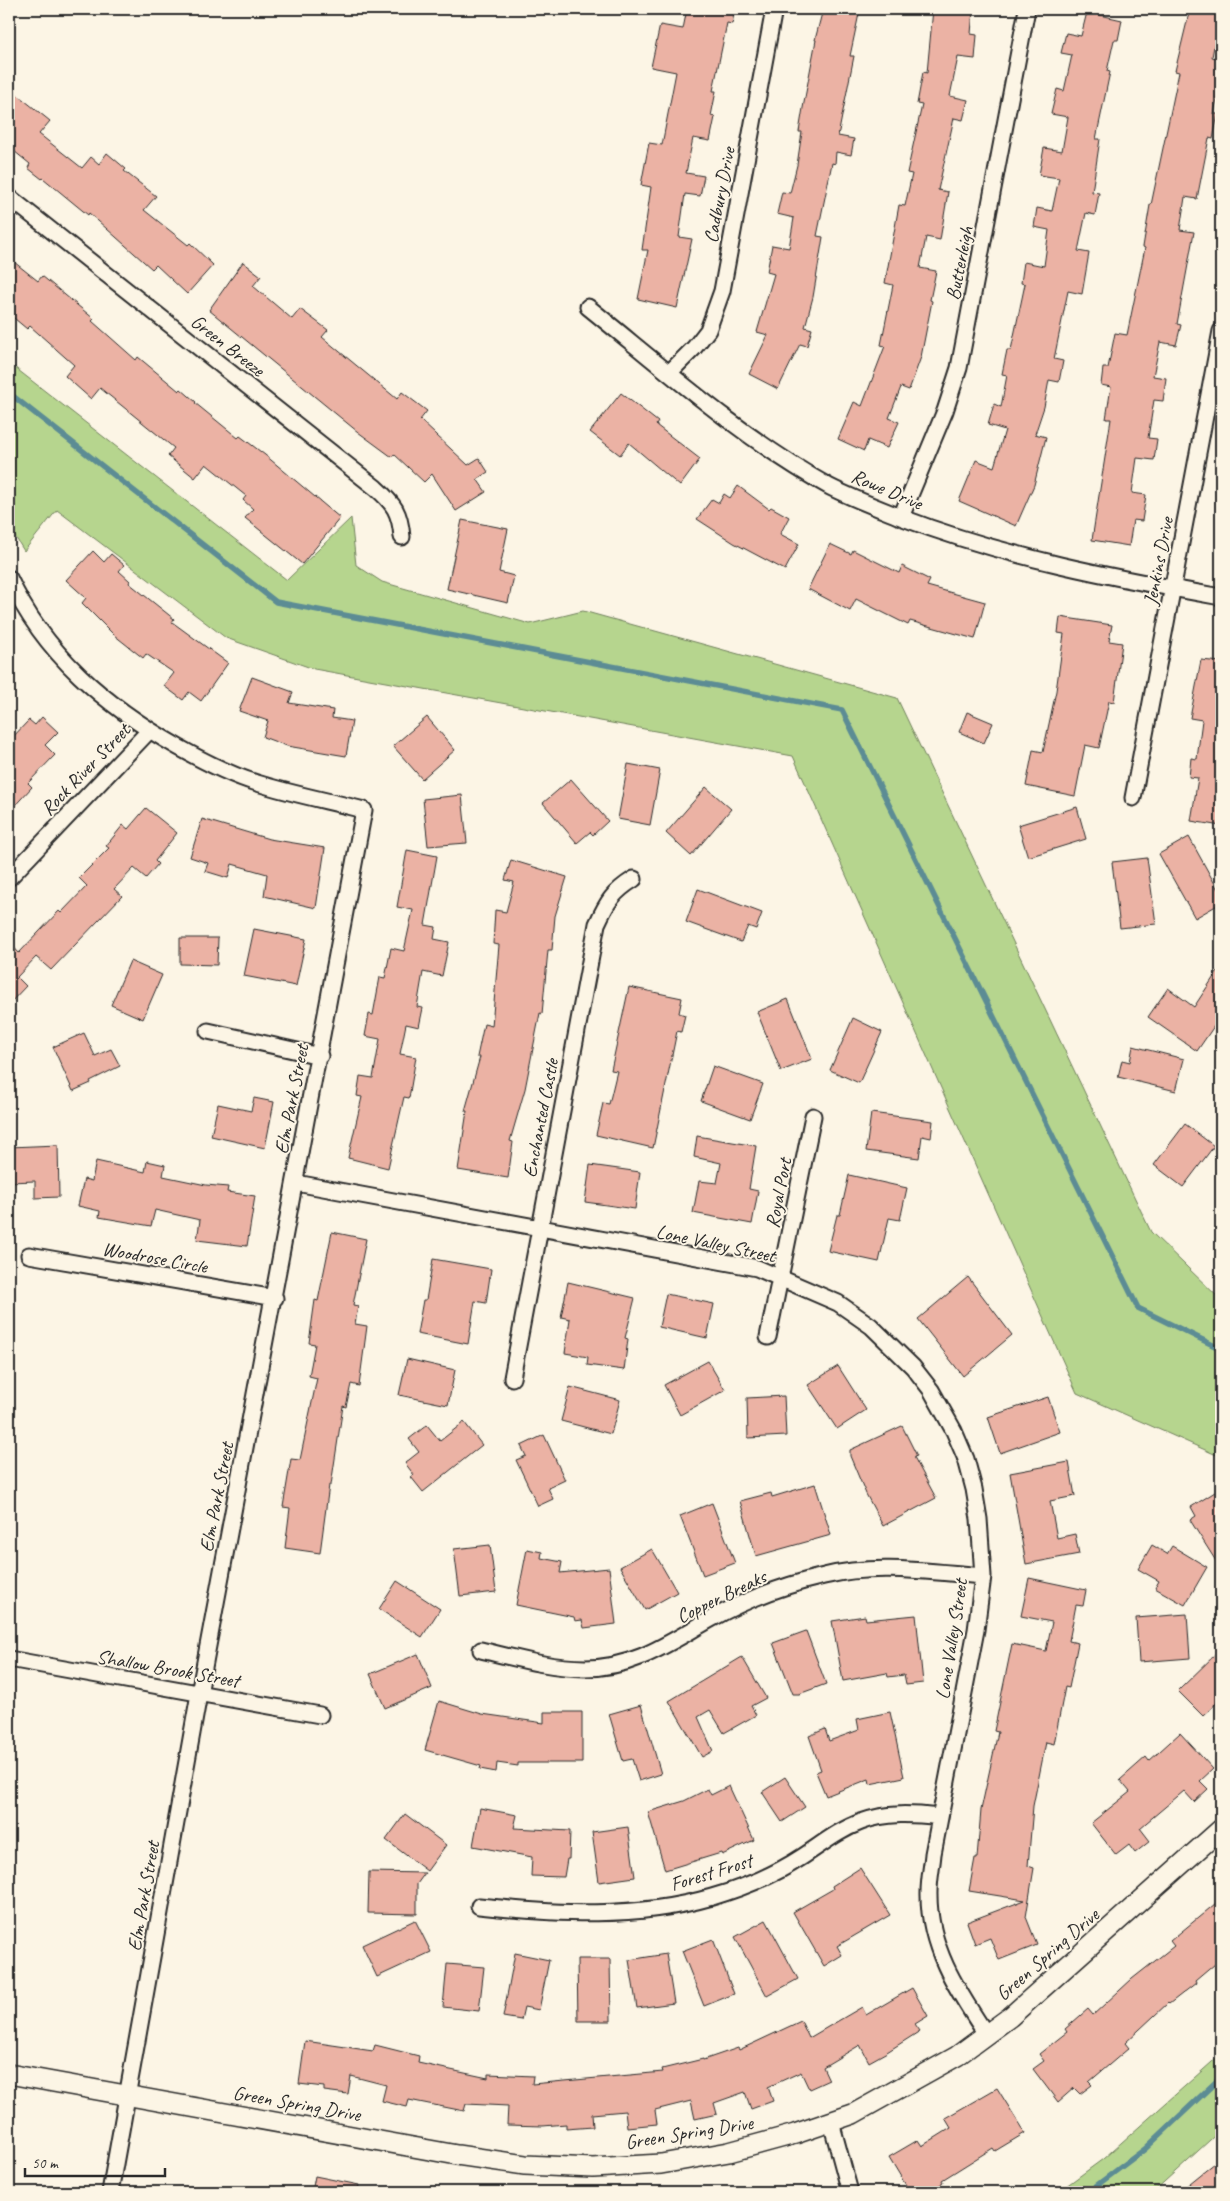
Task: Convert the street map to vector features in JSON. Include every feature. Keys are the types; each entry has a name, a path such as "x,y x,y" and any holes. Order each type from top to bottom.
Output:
{"street":[{"name":"Cadbury Drive","path":"670,373 708,330 722,291 774,9"},
{"name":"Butterleigh","path":"901,517 945,411 959,368 1027,9"},
{"name":"Green Breeze","path":"9,197 376,488 392,502 401,519 402,537"},
{"name":"Rowe Drive","path":"588,307 728,421 795,466 831,487 870,506 949,536 990,548 1221,598"},
{"name":"Jenkins Drive","path":"1133,798 1221,331"},
{"path":"9,578 35,624 83,682 149,731"},
{"name":"Elm Park Street","path":"110,2192 199,1694 275,1298 364,810 256,783 206,762 149,731"},
{"name":"Rock River Street","path":"9,878 149,731"},
{"name":"Enchanted Castle","path":"512,1378 597,924 608,900 620,888 634,879"},
{"path":"208,1031 320,1056"},
{"name":"Royal Port","path":"768,1337 813,1116"},
{"name":"Lone Valley Street","path":"296,1183 757,1268 838,1303 871,1326 913,1366 931,1390 954,1431 966,1460 974,1489 979,1519 983,1576 976,1630 940,1817 929,1892 933,1930 938,1949 949,1976 986,2034"},
{"name":"Woodrose Circle","path":"29,1255 275,1298"},
{"name":"Copper Breaks","path":"481,1650 536,1663 585,1668 605,1666 634,1659 662,1648 711,1619 745,1602 825,1575 858,1571 909,1570 983,1576"},
{"name":"Shallow Brook Street","path":"9,1659 320,1716"},
{"name":"Forest Frost","path":"479,1906 537,1912 584,1913 628,1912 679,1905 713,1897 759,1880 801,1858 835,1834 862,1822 904,1813 940,1817"},
{"name":"Green Spring Drive","path":"9,2074 467,2156 524,2164 593,2168 661,2164 729,2152 795,2134 853,2114 956,2056 1030,2000 1221,1829"},
{"path":"831,2122 850,2192"}],"green space":[{"path":"9,363 287,580 351,518 356,565 382,582 530,624 583,611 897,698 1151,1232 1221,1300 1221,1457 1077,1393 793,756 314,669 226,638 57,510 24,551 9,527"},
{"path":"1221,2054 1221,2130 1153,2192 1058,2192 1103,2159"}],"building":[{"path":"687,9 735,9 732,24 727,23 713,91 716,91 711,116 715,117 710,141 693,138 686,173 704,176 700,196 685,194 679,237 692,239 677,308 638,299 648,250 642,250 651,187 641,185 649,143 662,145 676,72 651,67 660,25 683,29"},
{"path":"823,9 860,9 850,56 854,56 838,136 854,139 851,155 836,152 835,164 832,163 817,236 823,237 813,297 805,327 812,329 807,346 800,344 778,389 749,374 768,335 757,332 774,274 767,272 772,245 789,248 794,218 777,214 782,192 790,193 797,165 802,132 799,132 803,108 815,40"},
{"path":"933,9 973,9 971,34 977,35 975,59 958,57 950,96 968,100 963,120 954,118 938,190 948,192 940,240 926,237 920,268 936,271 921,357 909,390 901,387 889,418 899,422 887,448 868,440 864,451 838,439 854,402 862,406 885,346 881,345 893,285 885,283 899,205 905,206 912,174 907,173 922,105 917,104 923,72 927,73"},
{"path":"1190,9 1221,9 1212,57 1221,59 1221,78 1214,114 1218,114 1213,139 1209,138 1197,199 1185,197 1180,230 1194,232 1177,324 1181,325 1176,345 1160,342 1153,376 1166,378 1163,401 1154,400 1148,438 1157,439 1154,460 1137,458 1132,493 1146,495 1142,521 1133,520 1129,546 1092,540 1111,419 1106,419 1111,387 1101,385 1103,368 1108,368 1115,333 1127,335 1145,248 1143,247 1150,205 1179,72 1175,71"},
{"path":"1087,12 1122,20 1118,40 1114,40 1107,71 1110,72 1096,139 1100,139 1092,192 1099,193 1095,215 1086,213 1078,251 1089,253 1082,294 1068,291 1054,359 1063,361 1059,382 1049,380 1044,407 1035,434 1046,437 1034,485 1016,526 959,501 976,460 994,467 1005,430 988,425 994,404 1001,407 1007,375 1002,374 1007,350 1011,350 1025,284 1021,283 1024,262 1044,266 1049,230 1034,227 1037,208 1052,211 1059,178 1039,175 1044,148 1062,151 1068,117 1051,114 1057,89 1064,91 1072,55 1061,53 1066,33 1081,36"},
{"path":"9,88 50,121 39,134 82,168 91,157 99,164 107,153 126,169 124,171 156,196 144,210 188,245 190,243 213,265 187,294 156,265 152,269 89,213 88,215 28,168 30,164 9,147"},
{"path":"9,258 38,281 42,276 94,319 92,321 136,360 138,357 179,391 181,389 238,438 240,436 265,455 340,518 302,564 245,518 253,509 243,500 246,496 206,464 195,478 168,456 174,448 100,388 91,399 65,376 74,365 30,326 27,329 9,314"},
{"path":"243,262 261,276 253,286 292,319 300,309 328,330 322,337 397,399 402,392 427,411 420,420 468,465 479,458 488,472 477,479 486,492 456,511 432,474 424,482 394,454 392,457 358,432 209,310"},
{"path":"621,393 658,422 656,425 700,459 680,486 629,443 620,455 590,432"},
{"path":"738,486 769,509 771,507 789,517 780,534 799,544 785,570 734,543 697,519 712,499 719,503 724,494 730,498"},
{"path":"462,520 508,529 499,572 514,576 508,603 447,589"},
{"path":"830,544 851,554 853,550 899,573 902,566 930,580 927,586 985,602 975,639 910,621 908,625 856,599 850,611 808,589"},
{"path":"93,551 104,562 111,554 124,565 119,571 130,581 129,583 174,619 172,622 228,663 201,701 189,692 183,700 164,686 174,673 146,654 143,658 114,635 82,603 86,598 66,580"},
{"path":"1060,617 1112,625 1109,641 1122,643 1114,702 1109,701 1099,748 1085,745 1075,796 1026,786 1033,750 1043,752 1056,691 1064,634 1058,633"},
{"path":"1201,660 1221,662 1221,826 1191,821 1198,778 1189,777 1191,758 1197,759 1202,720 1190,718"},
{"path":"252,677 293,692 289,703 333,710 332,718 352,721 346,756 287,746 263,737 268,721 239,711"},
{"path":"967,712 993,723 984,743 959,732"},
{"path":"42,717 58,732 45,745 55,755 28,783 32,787 9,812 9,741 29,720 35,725"},
{"path":"427,717 455,750 422,779 393,746"},
{"path":"628,764 660,770 650,825 618,819"},
{"path":"571,779 608,821 593,835 590,832 577,843 543,803"},
{"path":"706,787 731,809 691,856 666,833"},
{"path":"462,795 467,843 428,846 423,799"},
{"path":"1077,807 1086,839 1028,857 1018,825"},
{"path":"146,808 177,833 155,861 158,864 146,878 134,868 114,889 122,896 51,970 36,957 17,977 26,986 9,1004 9,942 19,953 59,911 61,913 87,886 79,878 109,848 106,846 123,825 128,829"},
{"path":"202,819 269,839 325,848 316,908 264,896 267,874 232,864 228,878 205,871 208,863 190,857"},
{"path":"1189,837 1221,895 1221,903 1195,918 1159,854"},
{"path":"407,850 437,856 425,925 436,927 434,939 449,942 442,976 423,972 417,1007 423,1008 419,1027 406,1024 400,1054 416,1057 409,1098 404,1097 388,1168 348,1158 362,1097 357,1096 360,1076 373,1078 380,1039 365,1036 369,1014 373,1015 380,977 385,978 391,948 404,951 413,910 397,907"},
{"path":"1147,858 1156,924 1120,928 1112,862"},
{"path":"511,860 567,877 555,916 552,950 548,950 542,1014 540,1013 525,1089 510,1141 513,1142 508,1178 458,1170 467,1111 465,1111 480,1057 477,1057 484,1024 492,1026 499,945 493,944 495,910 506,912 514,882 505,880"},
{"path":"698,889 762,913 756,929 748,926 741,942 686,922"},
{"path":"254,929 306,939 296,986 244,976"},
{"path":"180,938 218,938 217,965 180,964"},
{"path":"130,961 162,975 143,1019 111,1005"},
{"path":"1221,966 1221,1016 1197,1051 1148,1017 1168,988 1194,1007"},
{"path":"629,987 682,998 679,1013 685,1015 681,1032 677,1031 653,1148 596,1135 603,1103 609,1104 617,1071 611,1070"},
{"path":"788,999 812,1059 781,1071 757,1012"},
{"path":"853,1018 882,1032 859,1083 830,1070"},
{"path":"84,1033 95,1056 111,1049 120,1066 73,1091 53,1047"},
{"path":"1133,1046 1184,1059 1176,1091 1118,1077 1122,1060 1130,1062"},
{"path":"713,1066 763,1084 750,1119 701,1101"},
{"path":"254,1098 274,1102 265,1148 211,1136 218,1104 251,1111"},
{"path":"871,1113 933,1121 931,1138 922,1136 919,1158 866,1151"},
{"path":"1185,1124 1214,1146 1183,1187 1154,1165"},
{"path":"697,1136 756,1146 749,1189 758,1191 752,1224 693,1213 699,1181 717,1183 721,1163 694,1157"},
{"path":"58,1145 59,1197 35,1198 35,1181 9,1182 9,1147"},
{"path":"96,1161 145,1172 147,1161 165,1165 163,1176 206,1185 228,1187 227,1192 255,1196 247,1246 197,1240 200,1220 155,1210 151,1226 99,1217 100,1211 78,1206 84,1179 92,1181"},
{"path":"590,1165 640,1172 635,1209 585,1202"},
{"path":"849,1175 907,1188 900,1220 889,1218 879,1262 828,1251 837,1215 840,1215"},
{"path":"332,1232 366,1239 353,1305 358,1306 355,1324 367,1326 359,1386 351,1384 346,1407 343,1406 331,1485 329,1485 320,1553 285,1548 290,1508 283,1507 291,1459 300,1460 317,1378 309,1376 315,1344 309,1343 315,1300 318,1301"},
{"path":"433,1259 491,1269 486,1303 475,1301 468,1344 417,1334 423,1300 426,1300"},
{"path":"968,1277 1012,1335 963,1376 918,1319"},
{"path":"568,1282 635,1298 625,1338 628,1339 624,1370 587,1365 588,1357 565,1353 570,1319 561,1317"},
{"path":"666,1294 714,1304 707,1338 659,1327"},
{"path":"407,1359 455,1370 448,1405 399,1395"},
{"path":"708,1361 725,1390 680,1415 664,1385"},
{"path":"838,1366 866,1410 837,1429 808,1385"},
{"path":"570,1387 620,1400 611,1434 561,1421"},
{"path":"784,1396 786,1436 748,1438 747,1398"},
{"path":"1048,1397 1060,1432 1000,1453 988,1417"},
{"path":"464,1422 482,1445 423,1492 411,1477 414,1475 405,1463 419,1452 409,1439 427,1425 440,1441"},
{"path":"902,1426 917,1456 914,1457 936,1498 883,1526 866,1494 850,1456 850,1450"},
{"path":"544,1435 565,1480 548,1488 553,1499 538,1506 516,1460 526,1456 521,1446"},
{"path":"1069,1462 1075,1496 1050,1501 1057,1538 1075,1534 1079,1554 1026,1564 1010,1473"},
{"path":"815,1484 831,1535 756,1556 740,1501 771,1493 772,1497"},
{"path":"1215,1492 1221,1502 1221,1569 1190,1520 1196,1516 1191,1507"},
{"path":"712,1503 735,1563 703,1575 680,1516"},
{"path":"490,1545 496,1592 460,1596 454,1549"},
{"path":"1152,1545 1167,1554 1172,1546 1207,1567 1185,1605 1155,1588 1159,1581 1138,1569"},
{"path":"527,1549 542,1552 541,1558 562,1562 560,1573 609,1568 616,1624 584,1628 582,1620 575,1621 574,1617 516,1605"},
{"path":"652,1549 677,1592 645,1610 620,1567"},
{"path":"1029,1578 1086,1590 1083,1606 1076,1605 1069,1641 1078,1643 1069,1688 1065,1687 1054,1744 1046,1742 1033,1806 1028,1866 1034,1868 1026,1917 1037,1945 999,1960 990,1938 975,1944 967,1922 1025,1900 969,1891 975,1858 977,1858 981,1810 998,1732 994,1731 1012,1644 1046,1651 1052,1622 1021,1616"},
{"path":"397,1581 440,1609 422,1637 379,1609"},
{"path":"1187,1614 1190,1658 1139,1662 1136,1618"},
{"path":"916,1615 923,1683 906,1685 904,1675 888,1677 887,1673 843,1681 832,1621 865,1616 866,1620"},
{"path":"806,1631 826,1684 799,1694 793,1694 773,1643"},
{"path":"1221,1649 1221,1699 1203,1716 1178,1691"},
{"path":"418,1654 432,1688 385,1708 370,1674"},
{"path":"742,1657 766,1698 751,1706 756,1715 724,1733 710,1710 698,1717 713,1751 702,1757 669,1701"},
{"path":"439,1701 482,1714 544,1723 544,1712 582,1712 582,1763 518,1763 518,1766 497,1763 496,1772 480,1769 481,1766 425,1750"},
{"path":"641,1705 661,1774 639,1781 632,1759 623,1761 609,1714"},
{"path":"890,1712 904,1777 870,1784 869,1779 826,1796 816,1772 821,1770 809,1736 825,1729 829,1741 859,1730 857,1719"},
{"path":"1180,1733 1213,1769 1200,1781 1208,1789 1194,1802 1184,1791 1140,1828 1150,1841 1135,1853 1129,1845 1116,1855 1091,1823 1130,1792 1120,1780 1146,1757 1149,1761"},
{"path":"785,1777 805,1807 782,1822 762,1792"},
{"path":"729,1786 754,1840 722,1855 721,1853 665,1870 648,1812 684,1801 708,1789 711,1795"},
{"path":"480,1808 517,1815 514,1828 570,1831 569,1859 567,1859 564,1877 531,1876 532,1857 473,1846"},
{"path":"405,1814 446,1845 427,1871 386,1840"},
{"path":"628,1827 635,1877 599,1882 592,1832"},
{"path":"860,1868 890,1915 837,1946 842,1955 824,1966 793,1912 833,1889 832,1886"},
{"path":"369,1872 425,1873 417,1884 417,1914 368,1913"},
{"path":"1221,1899 1221,1959 1195,1981 1196,1983 1168,2003 1125,2043 1129,2048 1089,2082 1092,2085 1080,2094 1074,2088 1058,2102 1033,2069 1044,2061 1039,2054 1067,2032 1065,2029 1088,2009 1093,2015 1132,1979 1174,1946 1170,1941"},
{"path":"415,1920 431,1952 377,1977 362,1945"},
{"path":"766,1920 798,1979 767,1996 735,1937"},
{"path":"713,1939 734,1994 704,2006 682,1951"},
{"path":"515,1953 549,1960 539,2010 524,2007 521,2020 503,2017"},
{"path":"666,1954 674,2003 637,2008 629,1960"},
{"path":"577,1959 610,1959 611,2021 578,2021"},
{"path":"447,1964 484,1967 479,2011 443,2007"},
{"path":"912,1988 928,2016 915,2024 920,2031 887,2052 869,2062 860,2045 823,2067 829,2080 809,2089 801,2072 768,2087 773,2101 751,2109 745,2092 714,2103 717,2114 695,2119 691,2101 655,2110 657,2124 627,2127 625,2111 592,2114 593,2127 566,2129 566,2124 543,2126 507,2125 508,2106 466,2104 464,2111 409,2100 407,2107 382,2101 386,2085 351,2076 348,2094 324,2091 324,2087 299,2084 305,2041 373,2051 375,2045 419,2056 418,2063 488,2078 488,2074 533,2076 532,2084 663,2072 662,2069 703,2060 738,2048 739,2050 801,2021 809,2038 862,2007 866,2015"},
{"path":"997,2088 1025,2133 995,2151 993,2148 942,2180 943,2183 928,2192 910,2192 889,2157 918,2140 922,2146 951,2128 945,2118"},
{"path":"1221,2158 1221,2192 1179,2192"},
{"path":"315,2176 359,2185 358,2192 312,2192"}],"waterway":[{"path":"9,393 276,602 842,710 1138,1308 1221,1349"},
{"path":"1088,2192 1145,2149 1221,2077"}]}
